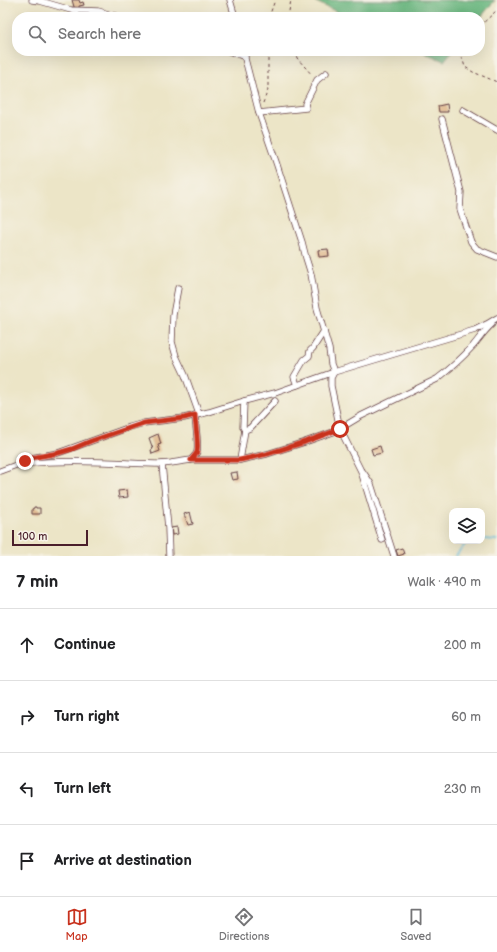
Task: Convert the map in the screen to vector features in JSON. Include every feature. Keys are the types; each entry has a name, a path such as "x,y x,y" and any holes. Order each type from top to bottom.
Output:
{"street":[{"path":"32,0 70,10 98,12"},
{"path":"230,0 233,12"},
{"path":"245,56 259,113 302,242 311,274 317,308 334,372 331,378 331,386 340,429 361,471 382,540"},
{"path":"259,113 306,108 306,104 316,80 326,73"},
{"path":"463,110 497,130"},
{"path":"442,119 461,192 460,209 471,242 477,249 497,257"},
{"path":"178,288 173,315 172,342 176,356 185,375 197,415 198,444 196,454 191,460"},
{"path":"19,464 42,462 171,464 191,460 240,460 267,454 340,429 360,416 437,379 474,345 485,330 497,318"},
{"path":"0,471 31,458 72,449 144,423 184,418 275,393 334,372 475,330 497,318"},
{"path":"297,385 294,377 324,332"},
{"path":"240,460 245,430 243,426 244,401"},
{"path":"245,430 250,428 275,401"},
{"path":"356,460 371,484 394,556"},
{"path":"162,464 168,528 168,556"}],"path":[{"path":"271,12 275,0"},
{"path":"289,12 291,0"},
{"path":"485,21 497,10"},
{"path":"259,113 268,90 268,56"},
{"path":"296,56 316,80"},
{"path":"462,56 465,67 497,82"}],"green space":[{"path":"312,0 495,0 485,12 337,12"},
{"path":"432,56 448,56 444,61"}],"building":[{"path":"72,0 79,0 80,3 83,2 84,5 79,6 79,9 75,10"},
{"path":"447,104 448,112 439,112 438,106"},
{"path":"328,249 329,256 319,257 318,250"},
{"path":"158,434 161,444 158,445 160,451 152,454 151,450 153,449 149,438"},
{"path":"380,446 382,453 373,455 371,449"},
{"path":"237,472 238,479 232,480 230,473"},
{"path":"127,490 128,497 119,498 118,491"},
{"path":"34,507 40,508 40,514 32,514 32,509"},
{"path":"190,512 193,524 188,525 184,514"},
{"path":"177,527 178,534 172,535 171,528"},
{"path":"402,548 404,554 398,556 396,550"}],"waterway":[{"path":"485,539 497,540"},
{"path":"456,556 465,544"}],"route":[{"path":"25,461 31,458 72,449 144,423 160,422 195,415 198,444 196,454 191,460 240,460 267,454 340,429"}]}
